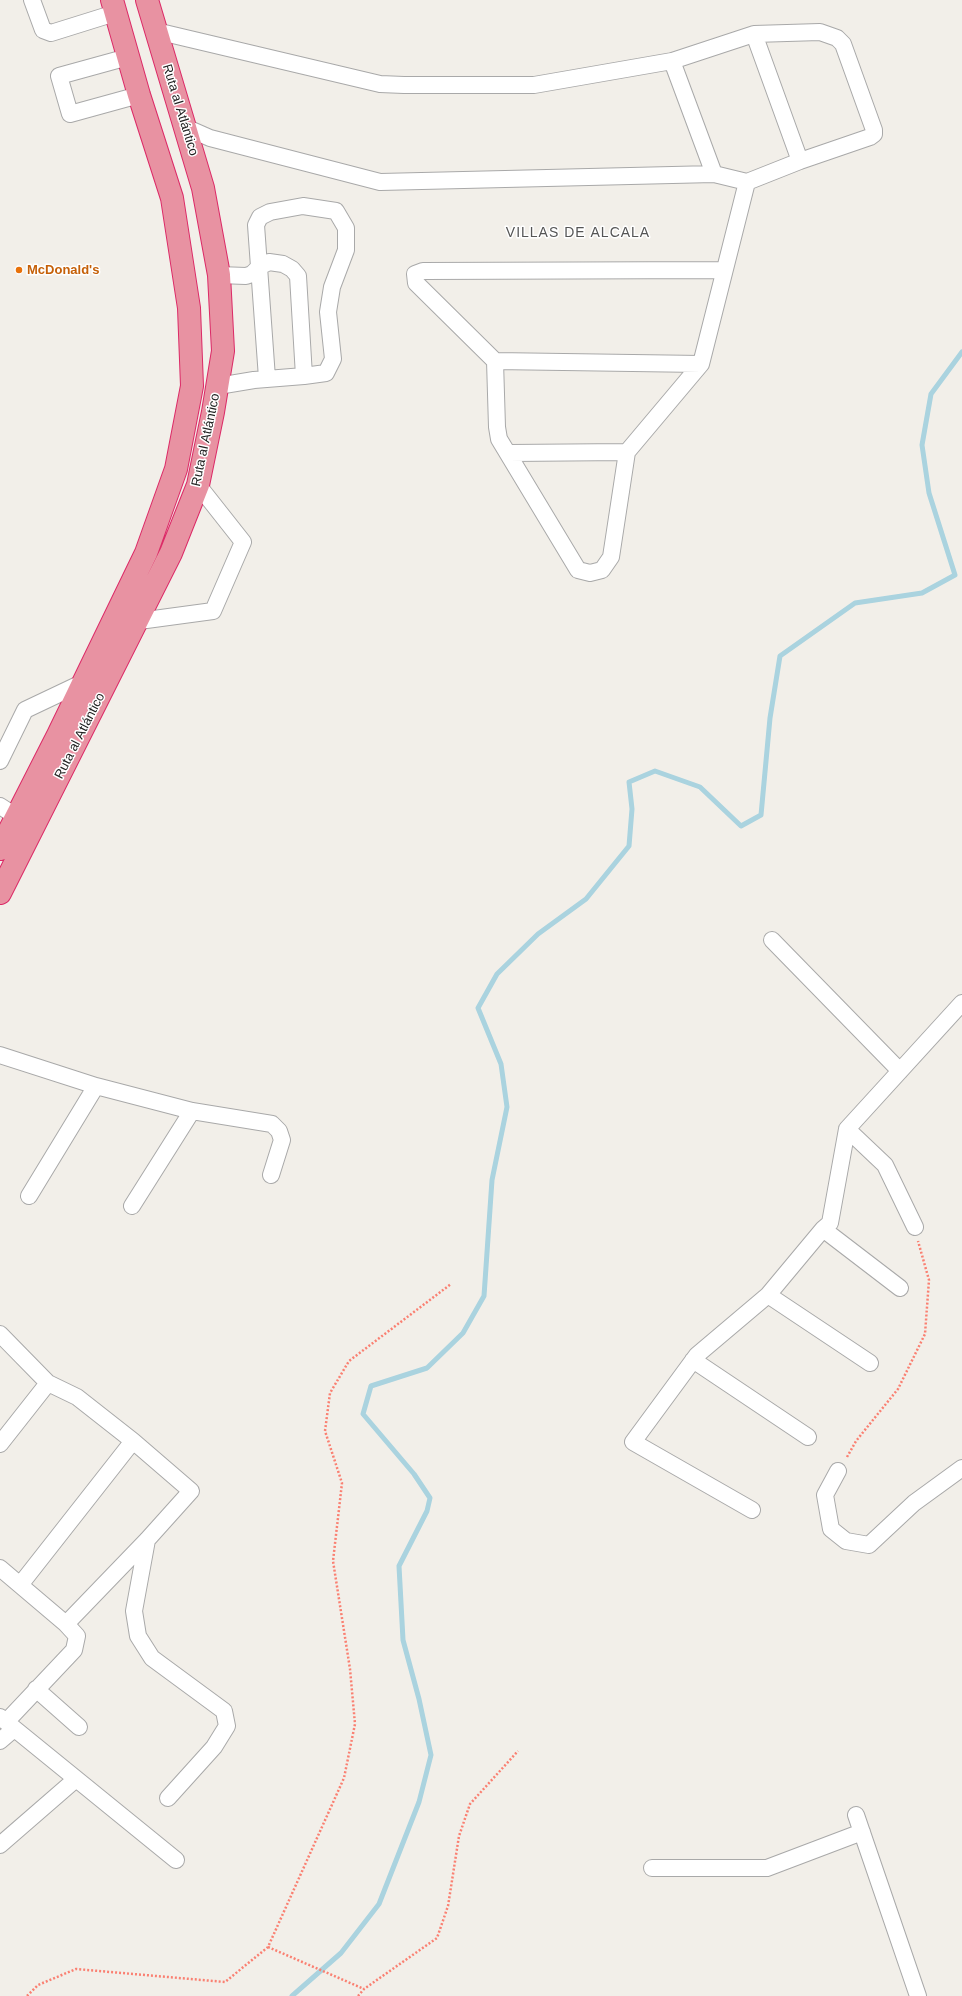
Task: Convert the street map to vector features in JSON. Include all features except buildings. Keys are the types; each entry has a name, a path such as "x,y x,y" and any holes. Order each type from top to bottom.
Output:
{"highway":[{"name":"Ruta al Atlántico","path":"0,893 139,621 171,553 198,485 218,386 223,351 219,275 203,188 147,0"},
{"name":"Ruta al Atlántico","path":"0,849 8,812 84,682 146,553 176,469 192,386 189,308 172,198 139,95 113,6"},
{"path":"172,198 181,203 195,199 203,188"}],"street":[{"path":"32,0 43,30 51,33 113,6"},
{"path":"156,31 380,84 404,85 534,85 672,61 754,34 820,32 837,38 842,44 874,134 870,137 800,161 747,182 714,174 380,182 210,138 185,127"},
{"path":"754,34 800,161"},
{"path":"128,57 59,76 70,114 139,95"},
{"path":"672,61 714,174"},
{"path":"724,270 423,271 415,274 416,283 495,361 497,427 499,439 509,453 578,570 590,574 602,570 611,557 627,452 701,364 747,182"},
{"path":"218,386 267,378 326,373 333,359 328,312 332,287 346,250 346,228 336,211 303,206 270,212 260,217 256,226 267,378"},
{"path":"219,275 246,276 252,274 258,267 269,262 284,264 292,269 298,276 304,376"},
{"path":"495,361 701,364"},
{"path":"509,453 627,452"},
{"path":"139,621 213,611 242,542 198,485"},
{"path":"0,761 25,710 84,682"},
{"path":"772,940 900,1071"},
{"path":"752,1510 633,1442 693,1360 768,1295 823,1229 830,1223 847,1129 962,1003"},
{"path":"1,1058 96,1086 192,1111 272,1124 279,1131 282,1140 271,1175"},
{"path":"29,1196 96,1086"},
{"path":"132,1206 192,1111"},
{"path":"847,1129 885,1165 915,1227"},
{"path":"823,1229 900,1288"},
{"path":"768,1295 870,1363"},
{"path":"0,1334 48,1383 77,1397 134,1441 191,1491 147,1540 66,1624"},
{"path":"693,1360 808,1437"},
{"path":"0,1444 48,1383"},
{"path":"20,1585 134,1441"},
{"path":"838,1472 825,1495 831,1529 846,1542 869,1545 914,1503 962,1468"},
{"path":"147,1540 134,1611 138,1636 152,1658 224,1711 227,1726 214,1747 168,1798"},
{"path":"0,1568 66,1624 77,1636 74,1650 7,1723 0,1741"},
{"path":"36,1690 79,1727"},
{"path":"7,1723 176,1860"},
{"path":"0,1845 76,1779"},
{"path":"856,1815 918,1996"},
{"path":"652,1868 767,1868 862,1832"}],"path":[{"path":"838,1472 856,1441 898,1389 925,1334 929,1280 915,1227"},
{"path":"27,1996 38,1985 76,1969 225,1982 268,1947 344,1778 355,1724 350,1669 334,1561 342,1482 325,1431 330,1393 349,1361 451,1284"},
{"path":"358,1996 364,1989 437,1938 448,1906 459,1836 470,1804 518,1751"},
{"path":"268,1947 364,1989"}],"waterway":[{"path":"292,1996 341,1953 379,1904 419,1802 431,1755 419,1699 403,1640 399,1566 427,1511 430,1498 414,1474 363,1414 371,1386 427,1368 463,1333 484,1296 492,1180 507,1107 501,1064 478,1008 497,974 538,934 586,899 629,846 632,809 629,782 655,771 700,787 741,826 761,815 770,718 780,656 855,603 922,593 955,575 929,493 922,445 931,394 962,352"}],"place":[{"name":"McDonald's","path":"19,270"}],"district":[{"name":"VILLAS DE ALCALA","path":"578,233"}]}
